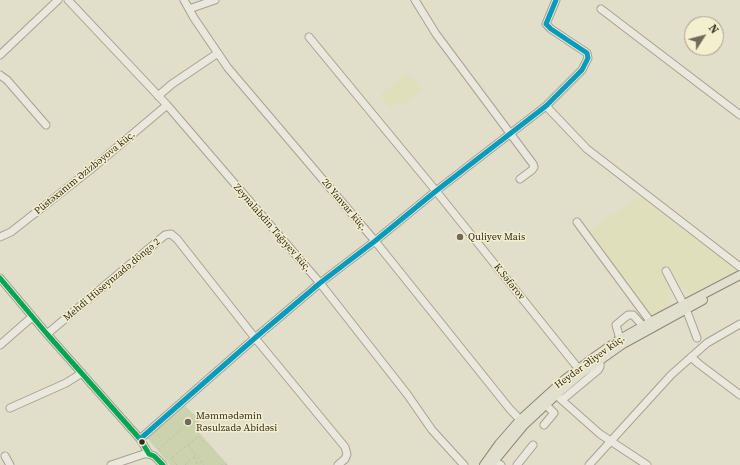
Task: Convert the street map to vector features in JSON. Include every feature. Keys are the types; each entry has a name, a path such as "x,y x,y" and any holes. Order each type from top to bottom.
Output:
{"main road":[{"name":"Heydər Əliyev küç.","path":"685,306 740,275"},
{"name":"Heydər Əliyev küç.","path":"495,464 522,422 545,404 559,397 580,371 620,339 685,306 740,281"},
{"name":"Heydər Əliyev küç.","path":"484,465 499,444 551,391 623,344 649,324"}],"street":[{"path":"0,55 58,0"},
{"name":"Zeynalabdin Tağıyev küç.","path":"68,0 167,105 320,283 407,394 432,430 464,465"},
{"name":"20 Yanvar küç.","path":"184,0 218,54 240,82 375,241 508,408 522,422"},
{"path":"189,9 215,0"},
{"path":"415,0 436,34 533,164 534,167 532,170 520,179"},
{"path":"140,439 320,283 546,106 582,70 588,58 587,53 546,24 553,2"},
{"path":"601,9 740,115"},
{"name":"K.Səfərov","path":"309,37 436,191 580,371"},
{"path":"158,96 172,84 218,54"},
{"path":"0,75 8,80 46,125"},
{"name":"Püstəxanım Əzizbəyova küç.","path":"0,237 11,232 72,184 167,105"},
{"path":"546,106 587,149 740,267"},
{"path":"577,222 649,324"},
{"name":"Mehdi Hüseynzadə döngə 2","path":"47,334 165,235 171,234 177,238 255,338 345,447 347,454 345,459 338,465"},
{"path":"666,271 685,306 697,338"},
{"path":"2,283 140,439 149,454"},
{"path":"620,339 616,325 628,315 633,315 649,324"},
{"path":"0,345 32,317"},
{"path":"589,465 671,375 691,357 716,338 740,324"},
{"path":"691,357 740,395"},
{"path":"600,359 600,367 598,370 559,397 610,442 647,465"},
{"path":"10,408 66,383 82,373"},
{"path":"544,425 554,413 545,404"},
{"path":"517,465 533,445"},
{"path":"111,465 144,454 154,456 163,465"},
{"path":"5,456 10,465"}],"path":[{"path":"158,451 186,425"},
{"path":"177,465 171,458 199,436 206,445"},
{"path":"188,445 204,465"},
{"path":"185,465 196,455"},
{"path":"194,457 198,465"}],"green space":[{"path":"407,73 422,90 401,106 398,102 390,108 380,95"},
{"path":"641,196 737,270 690,295 685,287 668,296 672,304 651,315 588,231"},
{"path":"184,405 200,420 195,428 228,465 170,465 146,437"}],"transit line":[{"path":"140,439 320,283 546,106 582,70 588,58 587,53 546,24 556,0"},
{"path":"0,278 47,334 140,439 149,454 154,456 163,465"}],"place":[{"name":"Quliyev Mais","path":"460,237"},
{"name":"Məmmədəmin Rəsulzadə Abidəsi","path":"188,422"}]}
